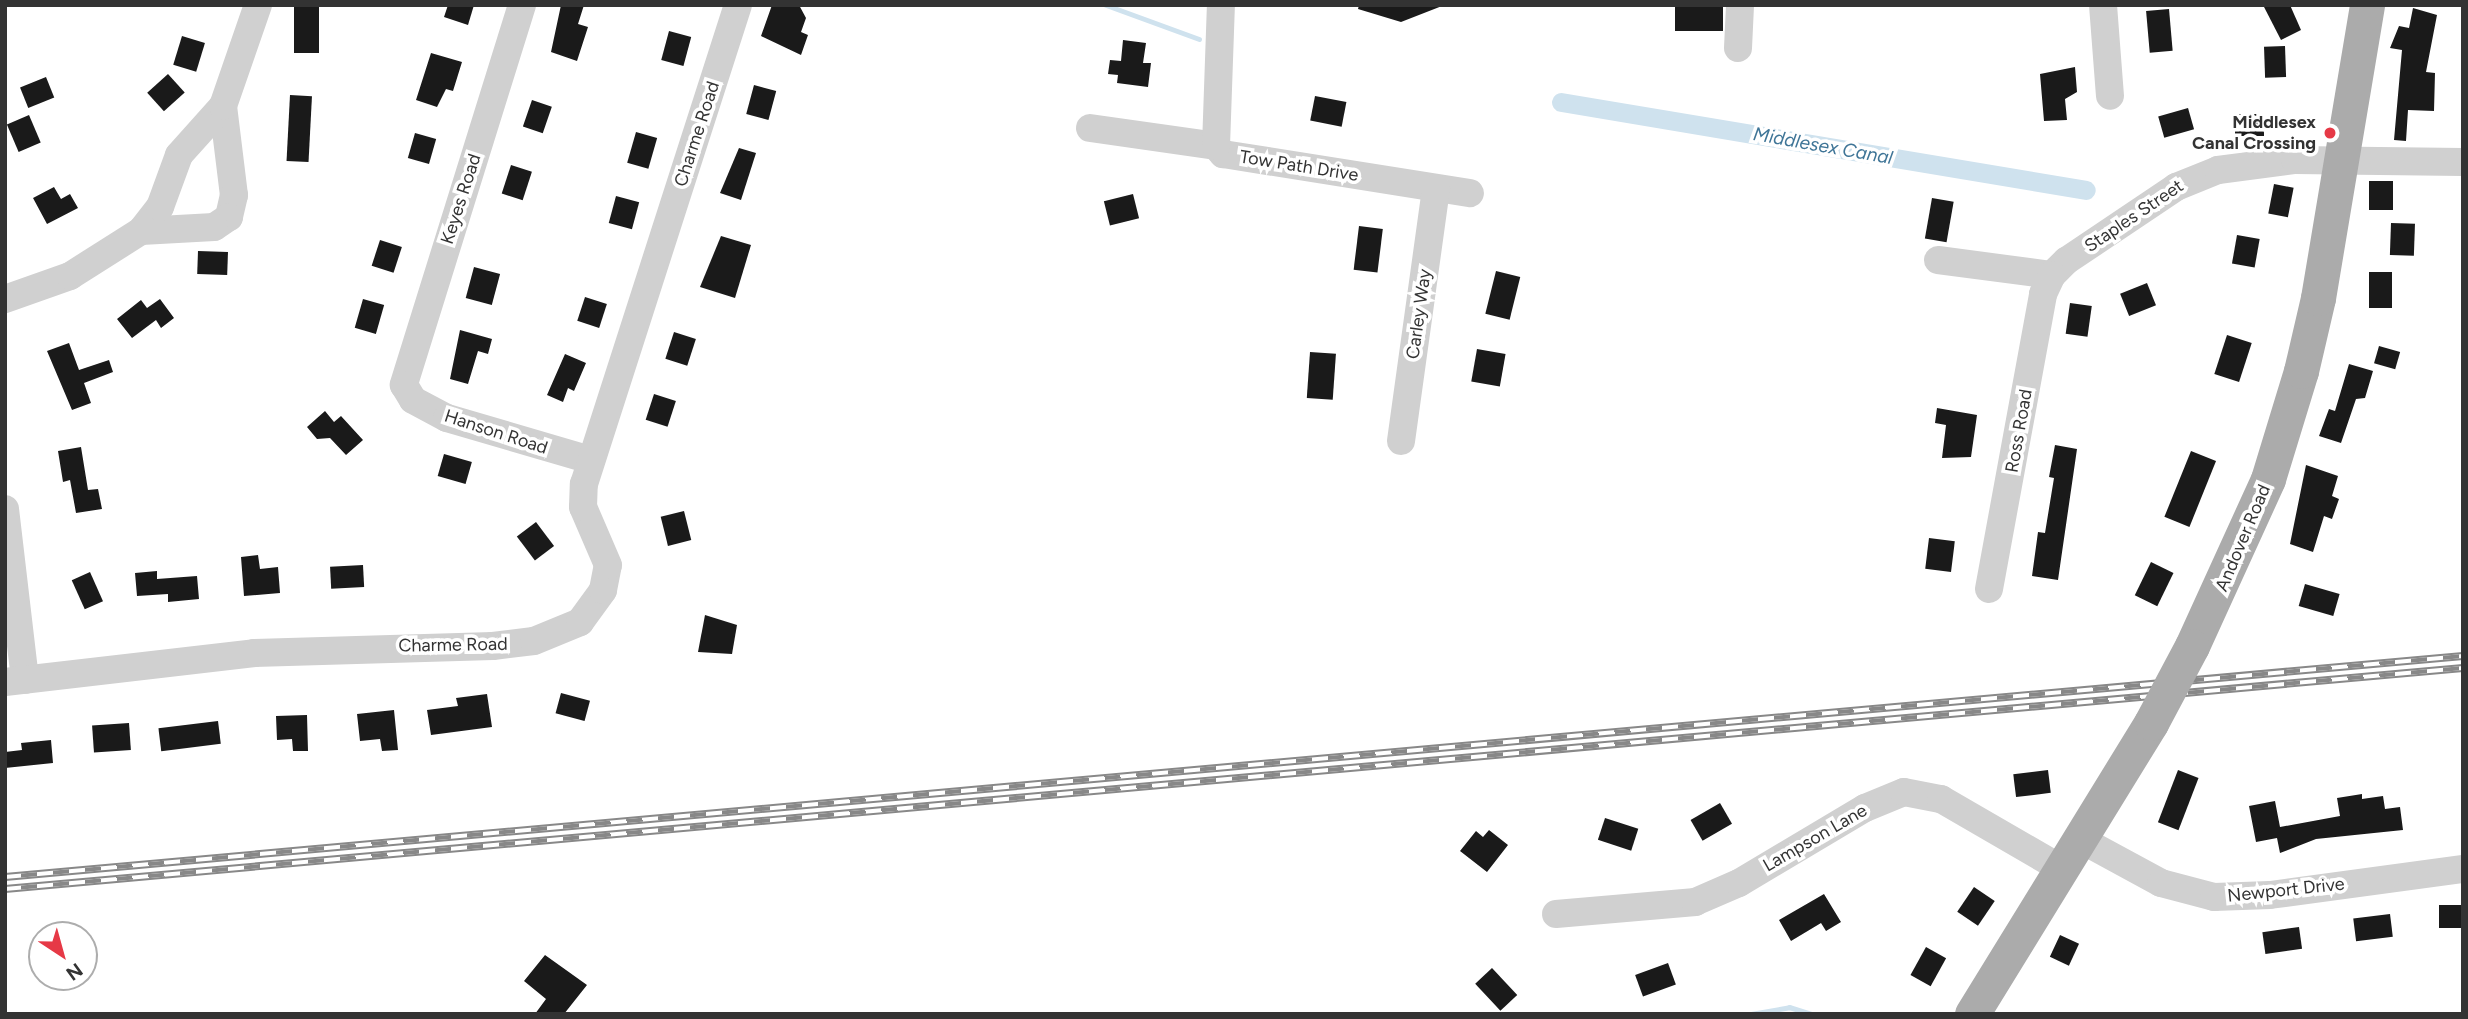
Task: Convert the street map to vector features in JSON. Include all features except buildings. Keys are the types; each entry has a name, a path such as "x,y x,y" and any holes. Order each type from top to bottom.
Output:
{"main road":[{"name":"Andover Road","path":"1972,1014 2151,723 2226,579 2280,442 2310,335 2367,5"}],"street":[{"path":"5,299 70,276 141,231 160,207 179,155 223,106 258,5"},
{"name":"Keyes Road","path":"406,393 405,374 522,5"},
{"name":"Charme Road","path":"15,681 254,653 493,646 534,640 568,629 590,613 608,577 605,551 583,507 591,460 738,5"},
{"path":"1216,146 1221,5"},
{"path":"1738,48 1741,5"},
{"path":"2103,5 2110,96"},
{"path":"141,231 215,227 229,217 234,204 223,106"},
{"name":"Tow Path Drive","path":"1090,128 1216,146 1223,155 1470,193"},
{"name":"Staples Street","path":"2052,275 2066,261 2189,179 2218,170 2295,160 2463,162"},
{"name":"Carley Way","path":"1401,441 1436,188"},
{"path":"1938,260 2052,275"},
{"name":"Ross Road","path":"1989,589 2043,294 2052,275"},
{"name":"Hanson Road","path":"406,393 424,407 470,428 591,460"},
{"path":"5,509 15,681"},
{"name":"Lampson Lane","path":"1556,914 1695,902 1739,883 1865,808 1904,792 1941,799 2060,868"},
{"name":"Newport Drive","path":"2080,839 2161,883 2214,897 2239,898 2463,869"}],"waterway":[{"path":"1106,5 1199,39"},
{"name":"Middlesex Canal","path":"1561,102 2086,190"},
{"path":"1751,1014 1789,1007 1812,1014"}],"railway":[{"path":"5,877 2463,656"},
{"path":"5,889 2463,668"}],"place":[{"name":"Middlesex Canal Crossing","path":"2330,133"}]}
